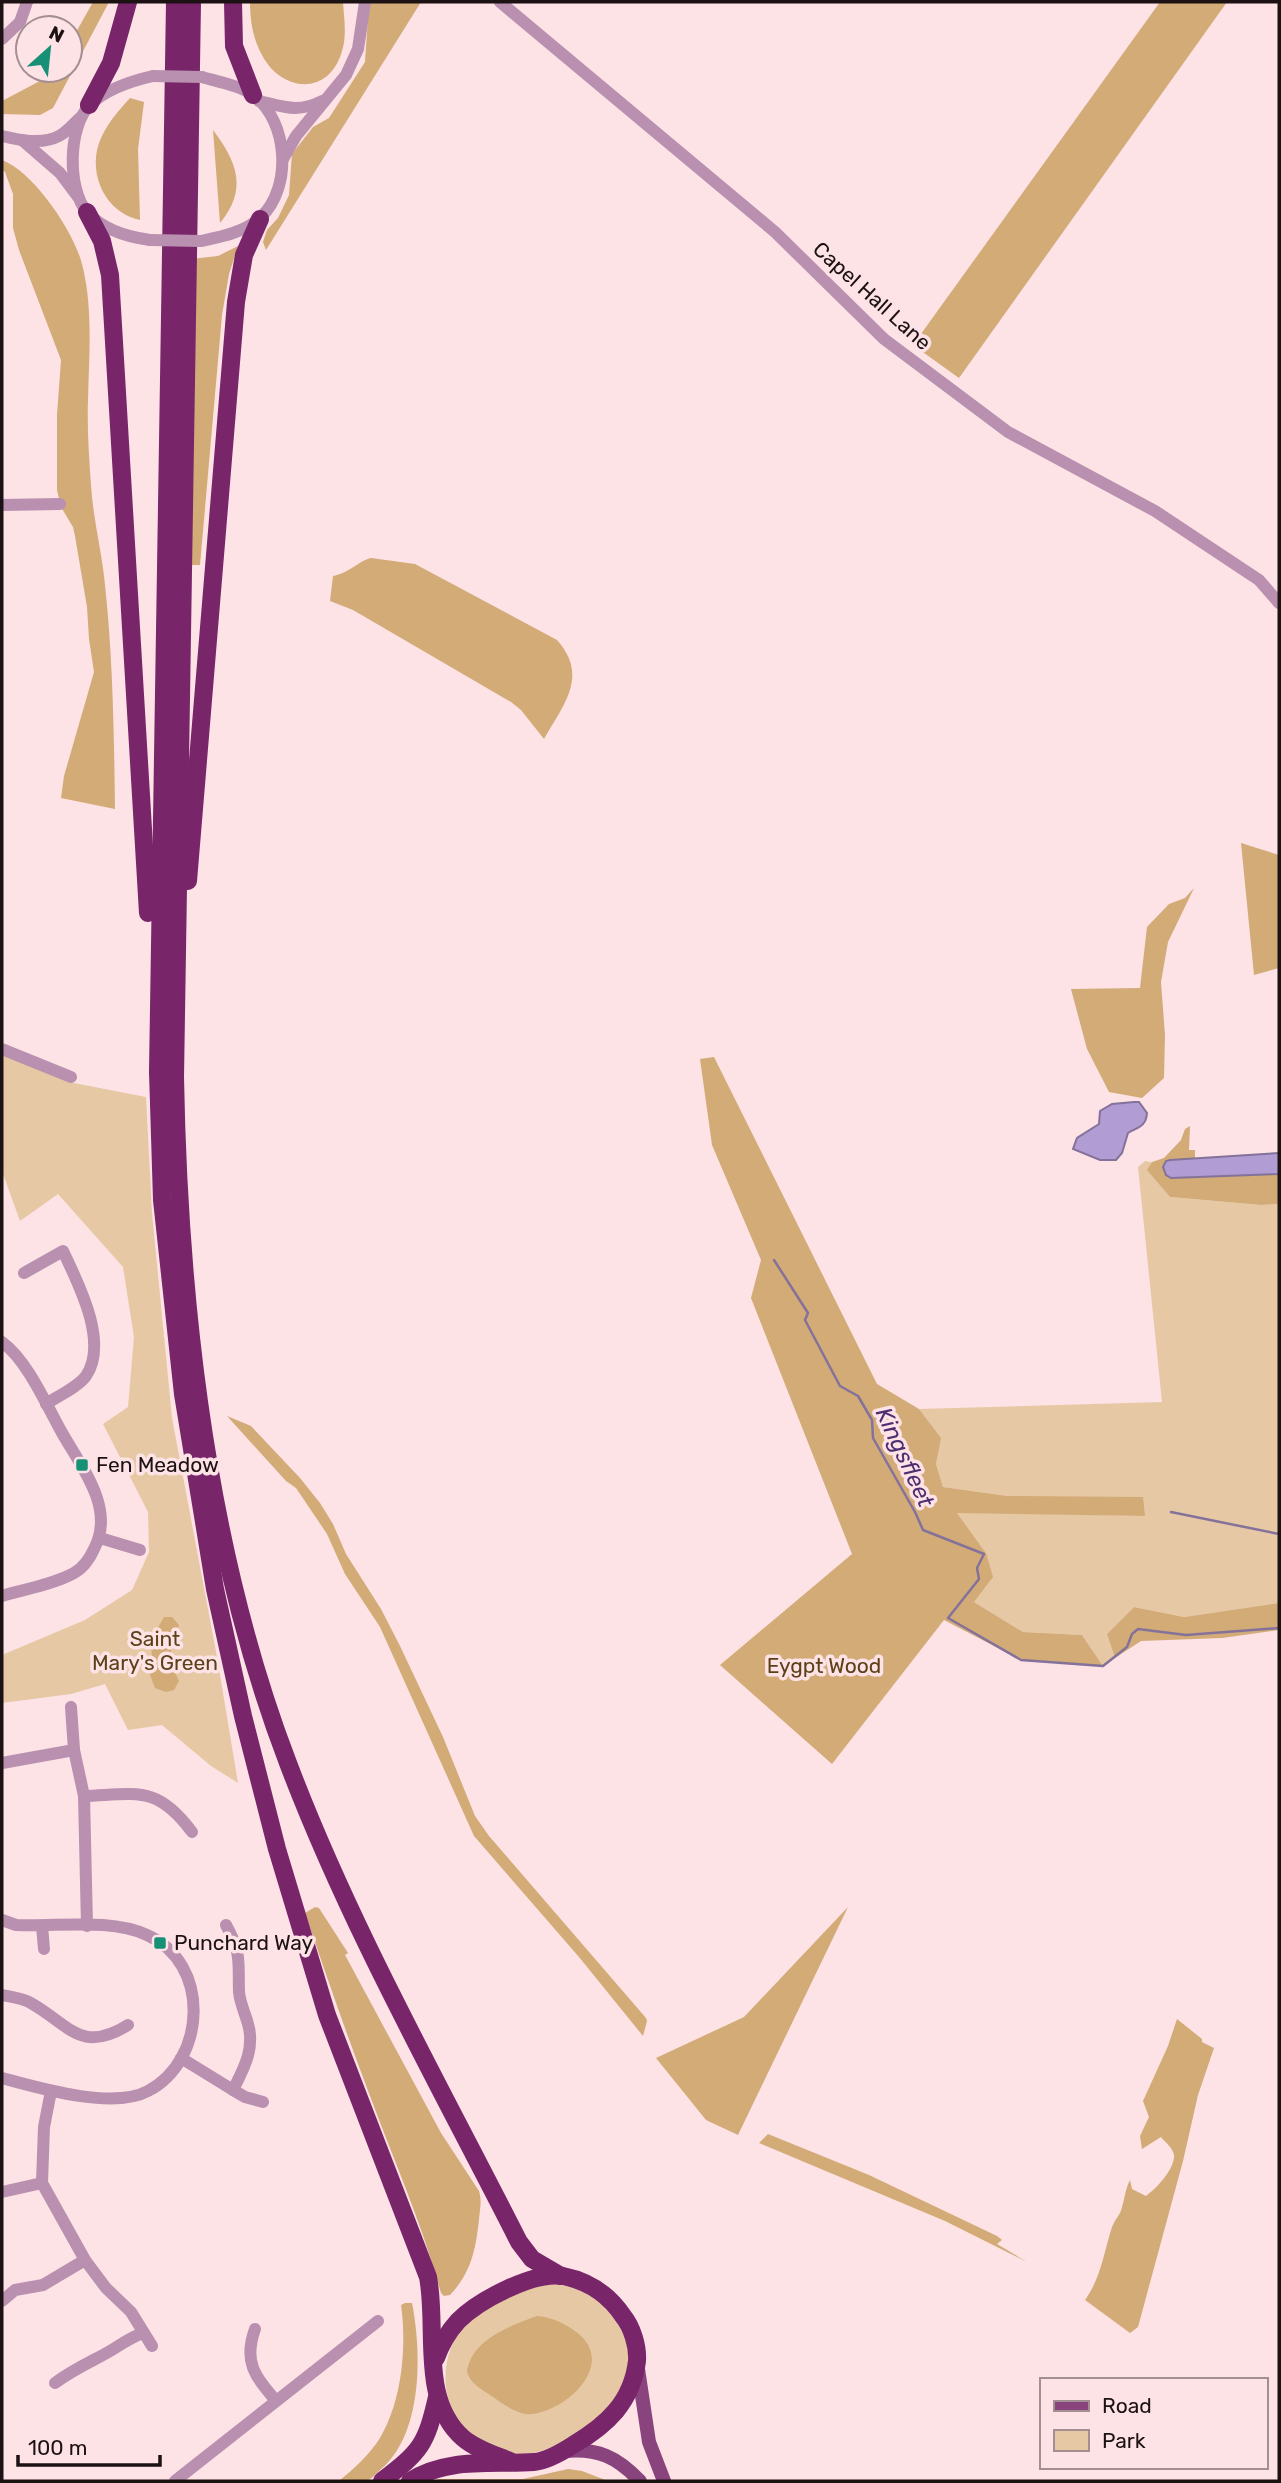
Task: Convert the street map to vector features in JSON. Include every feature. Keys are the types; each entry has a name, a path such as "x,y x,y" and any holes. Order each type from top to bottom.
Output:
{"highway":[{"path":"87,110 111,63 128,2"},
{"path":"175,2 158,979 168,1112 162,1200 183,1394 202,1517 255,1770 291,1900 327,2015 425,2269 432,2297 437,2397 429,2431 423,2443 408,2460 382,2481"},
{"path":"167,1075 178,929 192,2"},
{"path":"233,2 234,46 256,98"},
{"path":"84,207 102,242 110,275 150,943 158,979"},
{"path":"178,929 187,891 236,302 244,256 260,219"},
{"path":"168,1112 208,1454 234,1584 267,1704 287,1762 326,1855 377,1963 519,2242 532,2259 545,2268 594,2288 618,2308 628,2322 637,2357 633,2382 617,2411 596,2432 563,2451 537,2462 446,2466 410,2481"},
{"path":"434,2364 447,2334 458,2320 472,2309 539,2277 561,2276"},
{"path":"437,2397 454,2428 464,2439 481,2450 512,2462"}],"main road":[{"path":"637,2357 649,2442 664,2481"},
{"path":"563,2451 585,2449 602,2453 618,2461 640,2481"}],"street":[{"path":"2,39 20,22 27,2"},
{"path":"22,141 60,173 84,207 108,227 129,237 201,241 224,237 260,219 271,204 281,180 284,159 296,136 346,75 358,49 365,2"},
{"name":"Capel Hall Lane","path":"500,2 775,232 884,339 1008,432 1155,511 1259,580 1279,603"},
{"path":"2,136 22,141 45,140 59,135 113,89 153,76 202,77 231,85 256,98 295,110 310,107 329,98"},
{"path":"256,98 272,117 284,159"},
{"path":"84,207 72,165 74,138 87,110"},
{"path":"2,505 60,504"},
{"path":"2,1049 71,1077"},
{"path":"24,1273 63,1251 83,1293 94,1338 91,1367 84,1379 46,1404"},
{"path":"2,1342 19,1359 46,1404 94,1490 103,1520 100,1538 90,1557 76,1572 2,1596"},
{"path":"100,1538 140,1550"},
{"path":"71,1707 74,1750 84,1796 87,1926"},
{"path":"2,1763 74,1750"},
{"path":"84,1796 145,1794 163,1801 192,1832"},
{"path":"2,1920 16,1925 125,1927 149,1935 169,1949 185,1971 195,1997 190,2039 181,2058 165,2077 147,2092 123,2098 86,2097 2,2078"},
{"path":"226,1925 237,1944 241,1964 239,1994 251,2039 249,2058 233,2090"},
{"path":"42,1926 44,1949"},
{"path":"2,1995 26,2001 70,2031 83,2036 105,2037 128,2025"},
{"path":"181,2058 245,2097 263,2102"},
{"path":"51,2091 44,2127 42,2183 85,2260 106,2288 131,2312 152,2346"},
{"path":"2,2192 42,2183"},
{"path":"2,2301 15,2290 43,2285 85,2260"},
{"path":"175,2481 378,2321"},
{"path":"255,2329 248,2347 250,2357 257,2379 276,2401"},
{"path":"55,2383 81,2365 142,2333"}],"green space":[{"path":"93,2 109,2 84,49 84,18"},
{"path":"250,2 343,2 344,39 336,66 327,76 316,82 292,82 281,76 270,67 259,49 253,29"},
{"path":"369,2 421,2 266,250 263,242 267,230 278,218 289,195 292,154 313,127 329,118 365,62"},
{"path":"1160,2 1227,2 959,378 913,345"},
{"path":"34,84 66,84 53,108 40,115 2,114 2,101"},
{"path":"130,98 144,102 138,149 140,220 118,210 109,201 98,180 96,168 99,143 112,119"},
{"path":"213,130 228,153 236,176 234,199 220,223"},
{"path":"2,160 27,177 40,190 63,222 79,254 86,284 90,334 89,453 110,641 115,809 61,798 64,776 94,672 75,536 73,527 61,507 57,490 57,415 61,360 19,250 13,228 13,194 2,169"},
{"path":"238,246 229,274 222,315 200,565 186,565 191,259 218,256"},
{"path":"371,558 415,564 557,640 566,653 572,678 565,702 544,739 521,710 511,702 353,610 330,601 333,576"},
{"path":"1241,843 1279,855 1279,968 1254,975"},
{"path":"1194,888 1168,942 1161,982 1165,1035 1164,1078 1142,1098 1109,1092 1087,1049 1071,989 1140,988 1147,927 1169,904 1185,898"},
{"name":"Saint Mary's Green","path":"2,1054 74,1083 146,1097 152,1213 172,1418 238,1783 211,1766 162,1725 128,1730 105,1684 71,1694 2,1703 2,1655 85,1620 132,1590 149,1552 148,1512 103,1424 128,1407 134,1337 123,1267 58,1194 20,1221 2,1171"},
{"name":"Eygpt Wood","path":"714,1057 877,1384 919,1409 941,1438 936,1464 943,1487 1007,1496 1143,1497 1145,1516 957,1513 986,1553 993,1577 974,1602 1023,1632 1082,1635 1103,1666 1021,1660 944,1620 832,1764 720,1665 852,1554 751,1298 761,1260 712,1145 700,1059"},
{"path":"1190,1126 1189,1150 1195,1150 1195,1159 1170,1160 1171,1178 1279,1174 1279,1204 1261,1205 1170,1197 1147,1170 1152,1162 1164,1158"},
{"path":"1145,1161 1152,1162 1148,1170 1170,1197 1261,1205 1279,1204 1279,1603 1184,1617 1134,1607 1107,1634 1115,1658 1103,1666 1082,1635 1023,1632 974,1602 986,1553 956,1512 1145,1516 943,1487 936,1464 940,1438 919,1409 1162,1402 1138,1167"},
{"path":"227,1416 251,1426 320,1503 346,1554 381,1609 400,1646 443,1737 475,1816 489,1836 646,2018 643,2036 579,1957 474,1836 380,1627 345,1574 327,1534 296,1488 286,1481"},
{"path":"1279,1603 1279,1630 1222,1638 1141,1641 1115,1658 1107,1634 1134,1607 1184,1617"},
{"path":"164,1617 172,1617 179,1625 171,1658 179,1681 174,1690 166,1692 155,1688 149,1672 152,1665 153,1640"},
{"path":"315,1907 319,1908 348,1953 345,1955 441,2133 479,2191 480,2208 474,2250 468,2269 450,2295 444,2296 441,2293 416,2215 305,1913"},
{"path":"848,1907 738,2135 706,2120 656,2058 744,2017"},
{"path":"1177,2019 1202,2039 1202,2042 1214,2048 1198,2095 1138,2327 1130,2333 1085,2300 1098,2274 1130,2180 1132,2189 1146,2196 1164,2178 1173,2160 1172,2150 1161,2137 1142,2149 1140,2136 1149,2117 1143,2101"},
{"path":"768,2134 869,2175 997,2236 1002,2240 997,2244 1027,2262 945,2221 759,2143"},
{"path":"553,2284 585,2293 599,2302 611,2315 622,2332 628,2349 624,2381 605,2410 567,2439 536,2452 503,2452 470,2432 452,2410 446,2384 448,2357 452,2344 467,2323 496,2302"},
{"path":"412,2303 418,2369 416,2393 404,2437 393,2456 369,2480 339,2481 376,2444 393,2408 403,2356 401,2305"},
{"path":"537,2316 564,2324 586,2341 591,2354 591,2368 585,2381 561,2403 547,2410 527,2414 511,2409 481,2389 473,2383 467,2371 470,2360 484,2342 504,2329"},
{"path":"568,2469 582,2471 608,2481 434,2481 523,2479"}],"shaded area":[{"path":"1139,1102 1147,1113 1145,1121 1128,1133 1122,1153 1116,1160 1100,1160 1073,1149 1077,1138 1099,1124 1100,1111 1112,1104"},
{"path":"1279,1153 1279,1174 1171,1178 1166,1175 1163,1167 1166,1161 1170,1160"}],"waterway":[{"name":"Kingsfleet","path":"774,1260 808,1313 805,1320 840,1386 858,1396 872,1420 873,1438 923,1530 984,1554 977,1568 979,1579 948,1618 1021,1660 1103,1666 1127,1647 1132,1634 1138,1629 1186,1635 1279,1628"},
{"path":"1171,1512 1279,1534"}],"place":[{"name":"Fen Meadow","path":"82,1465"},
{"name":"Punchard Way","path":"160,1943"}]}
